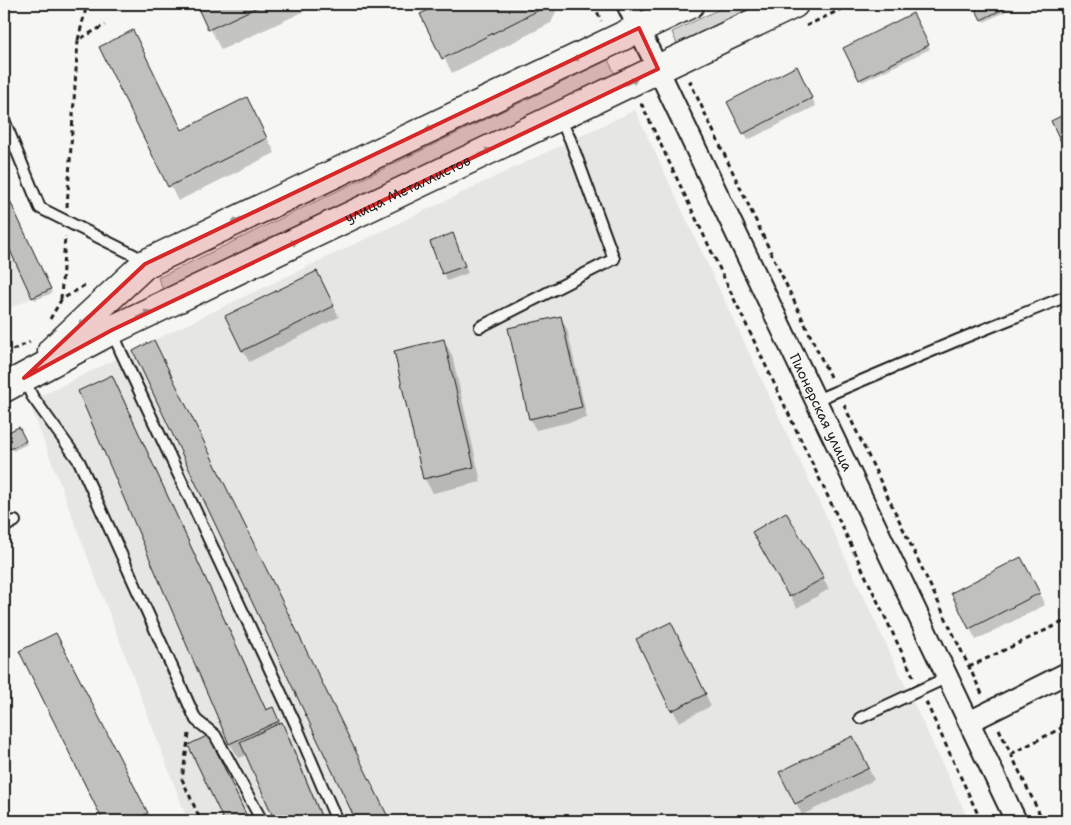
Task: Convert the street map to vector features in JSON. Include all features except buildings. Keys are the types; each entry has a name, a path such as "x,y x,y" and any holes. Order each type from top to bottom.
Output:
{"street":[{"name":"Пионерская улица","path":"627,4 1016,821"},
{"path":"14,383 145,264 690,4"},
{"name":"улица Металлистов","path":"14,383 112,330 794,4"},
{"path":"969,722 1067,673"}],"lane":[{"path":"480,327 614,258 570,139 559,116"},
{"path":"4,120 40,208 134,255 145,264"},
{"path":"816,400 1067,296"},
{"path":"112,330 296,725 337,821"},
{"path":"14,383 32,396 80,461 196,720 215,735 262,821"},
{"path":"4,527 16,521"},
{"path":"860,718 948,677"}],"path":[{"path":"61,300 78,40 87,4"},
{"path":"594,4 602,21"},
{"path":"78,40 105,25"},
{"path":"690,82 1043,821"},
{"path":"642,105 982,821"},
{"path":"4,354 38,338"},
{"path":"969,667 1067,620"},
{"path":"192,712 182,779 201,821"},
{"path":"1011,754 1067,724"}],"highlighted area":[{"path":"639,28 658,69 112,330 24,378 145,264"}],"shaded area":[{"path":"730,4 759,4 677,44 672,32"},
{"path":"608,60 615,74 165,294 158,278"},
{"path":"635,110 969,821 188,821 29,402 154,340"},
{"path":"4,188 51,289 4,311"}]}
